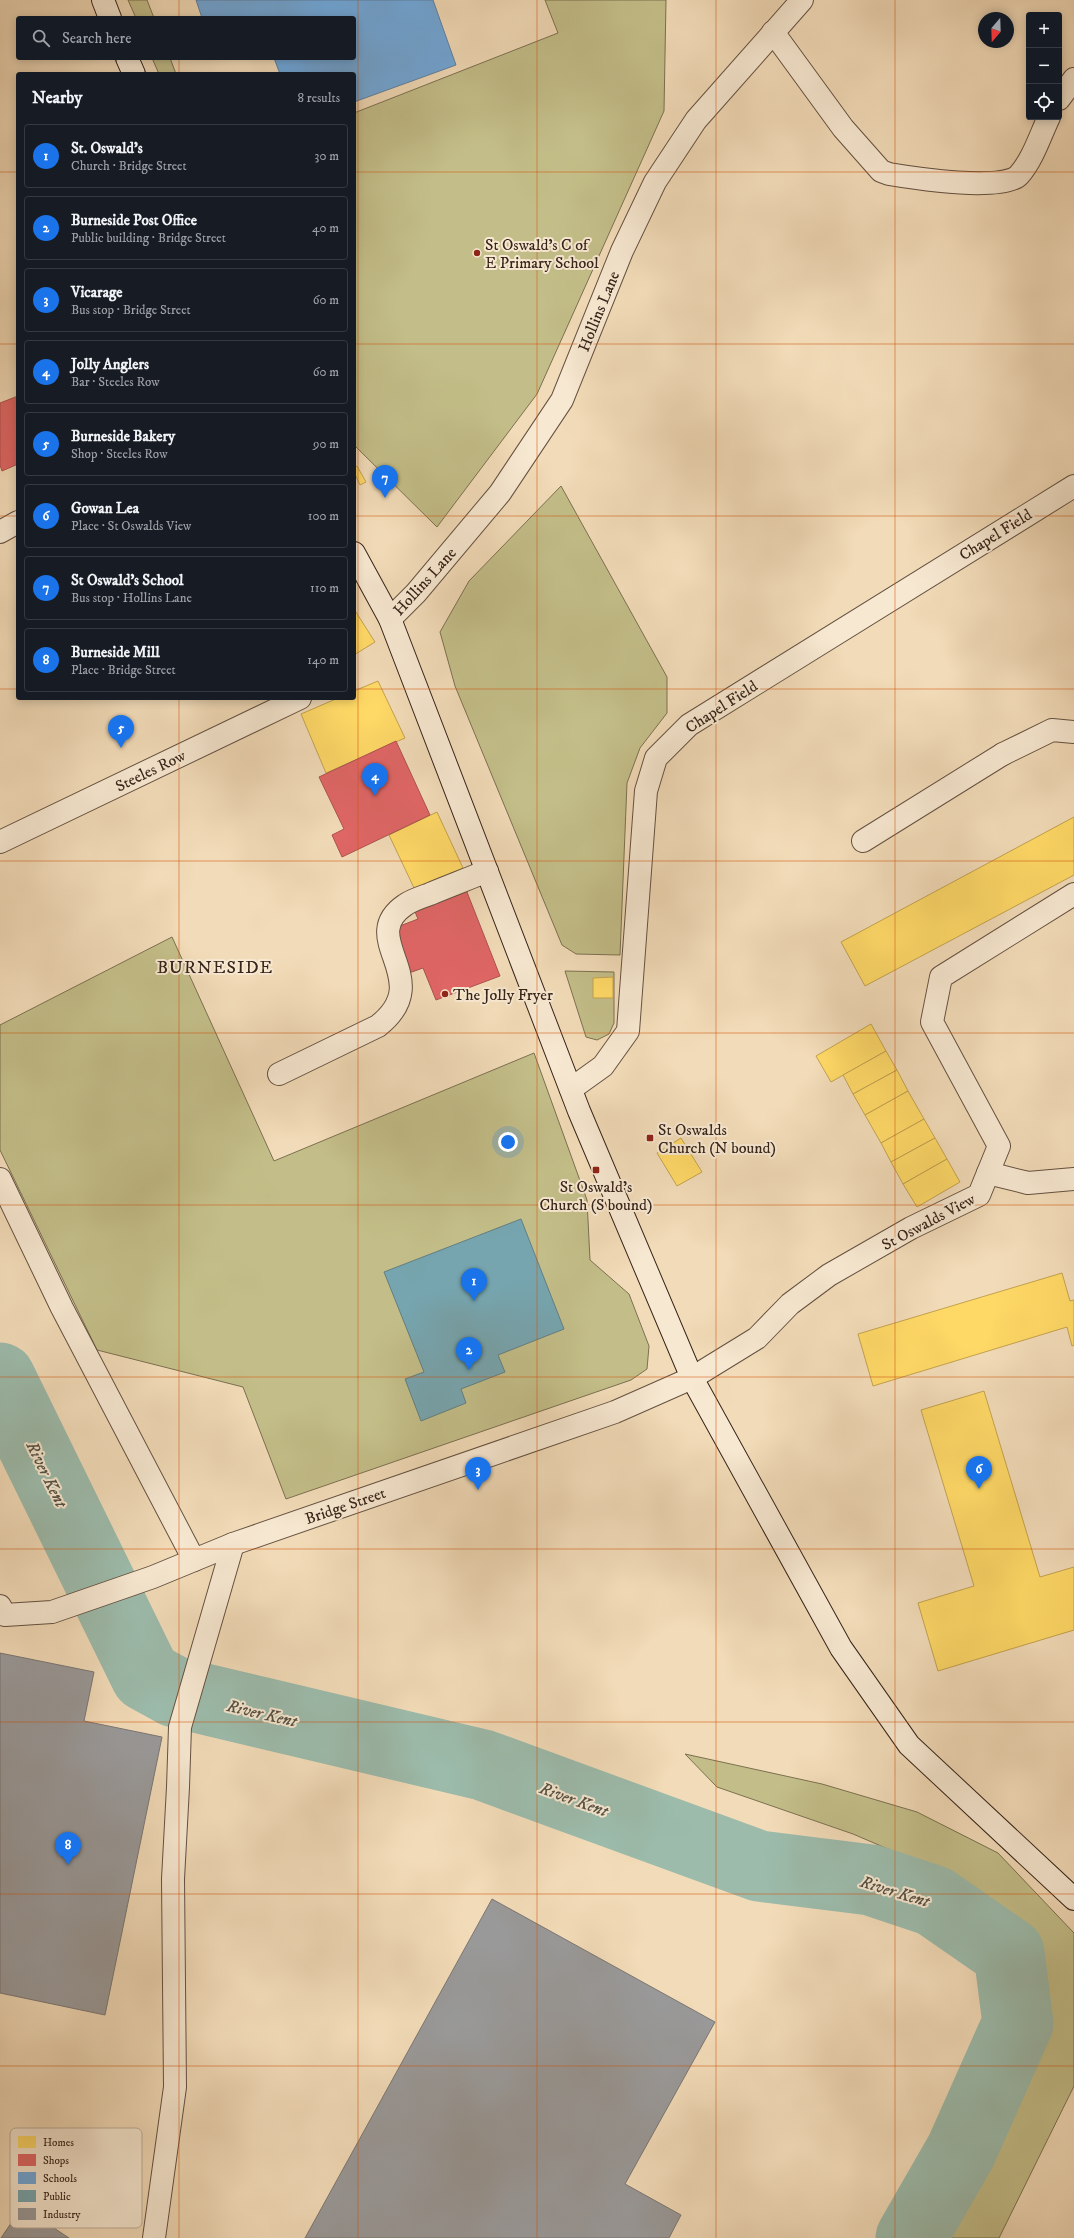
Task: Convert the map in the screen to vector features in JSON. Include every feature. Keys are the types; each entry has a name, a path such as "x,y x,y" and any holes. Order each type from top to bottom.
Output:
{"street":[{"path":"103,0 109,16"},
{"name":"Hollins Lane","path":"390,619 416,593 500,493 562,400 622,251 655,182 696,120 802,0"},
{"path":"773,32 843,128 881,171 889,174 988,184 1008,181 1018,176 1028,162 1048,120"},
{"path":"128,60 133,72"},
{"path":"1062,95 1074,79"},
{"name":"Chapel Field","path":"571,1089 603,1066 628,1031 646,791 656,758 688,725 1074,486"},
{"path":"0,532 16,523"},
{"path":"356,557 390,619 571,1089 692,1378 842,1648 909,1746 1074,1899"},
{"name":"Steeles Row","path":"0,842 296,700"},
{"path":"863,841 1003,754 1052,730 1074,732"},
{"path":"279,1074 378,1026 389,1017 397,1004 402,986 402,980 387,936 387,928 394,917 406,904 487,871"},
{"name":"St Oswalds View","path":"692,1378 757,1338 790,1304 829,1275 911,1228 979,1195 999,1146 932,1022 941,977 1074,894"},
{"path":"988,1173 1028,1183 1074,1178"},
{"path":"0,1180 62,1308 194,1560"},
{"name":"Bridge Street","path":"0,1606 5,1615 52,1612 153,1577 233,1544 615,1412 692,1378"},
{"path":"154,2238 175,2088 173,1879 180,1727 201,1650 233,1544"}],"shaded area":[{"path":"128,0 147,0 153,16 135,16"},
{"name":"St Oswald's C of E Primary School","path":"545,0 666,0 664,111 537,394 437,527 356,447 356,112 558,33"},
{"path":"153,60 171,60 175,72 158,72"},
{"path":"561,486 667,677 667,713 640,748 627,783 620,955 576,954 562,945 455,686 440,632 469,581"},
{"path":"172,937 274,1161 534,1053 587,1200 590,1260 629,1294 649,1346 647,1369 631,1380 286,1499 243,1387 97,1350 0,1150 0,1025"},
{"path":"565,971 614,972 614,1023 609,1034 597,1040 586,1037"},
{"path":"685,1754 822,1784 917,1812 998,1853 1074,1933 1074,2086 999,2238 934,2238 949,2209 1004,2128 1033,2043 1046,1991 1029,1954 951,1876 853,1834 717,1787"}],"building: Homes":[{"path":"357,466 366,482 360,485 356,476"},
{"path":"356,612 375,642 356,654"},
{"path":"378,681 405,738 326,773 301,714 333,700 356,700 356,690"},
{"path":"437,812 463,868 415,890 389,835"},
{"path":"1074,817 1074,875 865,986 841,942"},
{"path":"613,977 613,998 593,998 593,978"},
{"path":"871,1024 886,1051 831,1082 816,1056"},
{"path":"886,1051 897,1070 853,1094 843,1075"},
{"path":"897,1070 908,1091 865,1115 853,1094"},
{"path":"908,1091 924,1119 881,1143 865,1115"},
{"path":"924,1119 935,1138 891,1162 881,1143"},
{"path":"681,1138 702,1172 677,1186 657,1153"},
{"path":"935,1138 947,1159 903,1184 891,1162"},
{"path":"947,1159 960,1182 917,1207 903,1184"},
{"path":"1062,1273 1070,1301 1074,1300 1074,1345 1072,1346 1067,1327 873,1386 858,1334"},
{"path":"984,1391 1040,1577 1074,1567 1074,1630 938,1671 918,1603 974,1586 921,1410"}],"building: Shops":[{"path":"16,397 16,465 2,471 0,465 0,403"},
{"path":"396,741 430,815 342,857 332,835 344,829 319,777"},
{"path":"465,887 500,976 436,1000 423,968 409,973 392,929 418,919 413,907"}],"building: Schools":[{"path":"196,0 433,0 456,65 356,101 356,72 279,72 275,60 356,60 356,16 201,16"}],"building: Public":[{"path":"521,1219 564,1329 498,1355 505,1372 461,1389 466,1403 421,1421 405,1379 424,1372 384,1272"}],"building: Industry":[{"path":"0,1653 94,1672 84,1721 162,1737 105,2015 0,1993"},
{"path":"492,1899 715,2022 625,2184 681,2215 669,2238 305,2238"},
{"path":"10,2225 10,2228 54,2228 69,2238 1,2238"}],"waterway":[{"name":"River Kent","path":"0,1378 146,1676 175,1692 483,1765 759,1866 871,1880 934,1901 1009,1953 1018,2023 961,2151 911,2238"}],"place":[{"name":"St Oswald's C of E Primary School","path":"477,253"},
{"name":"St Oswald's School","path":"385,498"},
{"name":"Burneside Bakery","path":"121,748"},
{"name":"Jolly Anglers","path":"375,796"},
{"name":"The Jolly Fryer","path":"445,994"},
{"name":"St Oswalds Church (N bound)","path":"650,1138"},
{"name":"St Oswald's Church (S bound)","path":"596,1170"},
{"name":"St. Oswald's","path":"474,1301"},
{"name":"Burneside Post Office","path":"469,1370"},
{"name":"Gowan Lea","path":"979,1489"},
{"name":"Vicarage","path":"478,1490"},
{"name":"Burneside Mill","path":"68,1865"}],"district":[{"name":"BURNESIDE","path":"215,967"}]}
